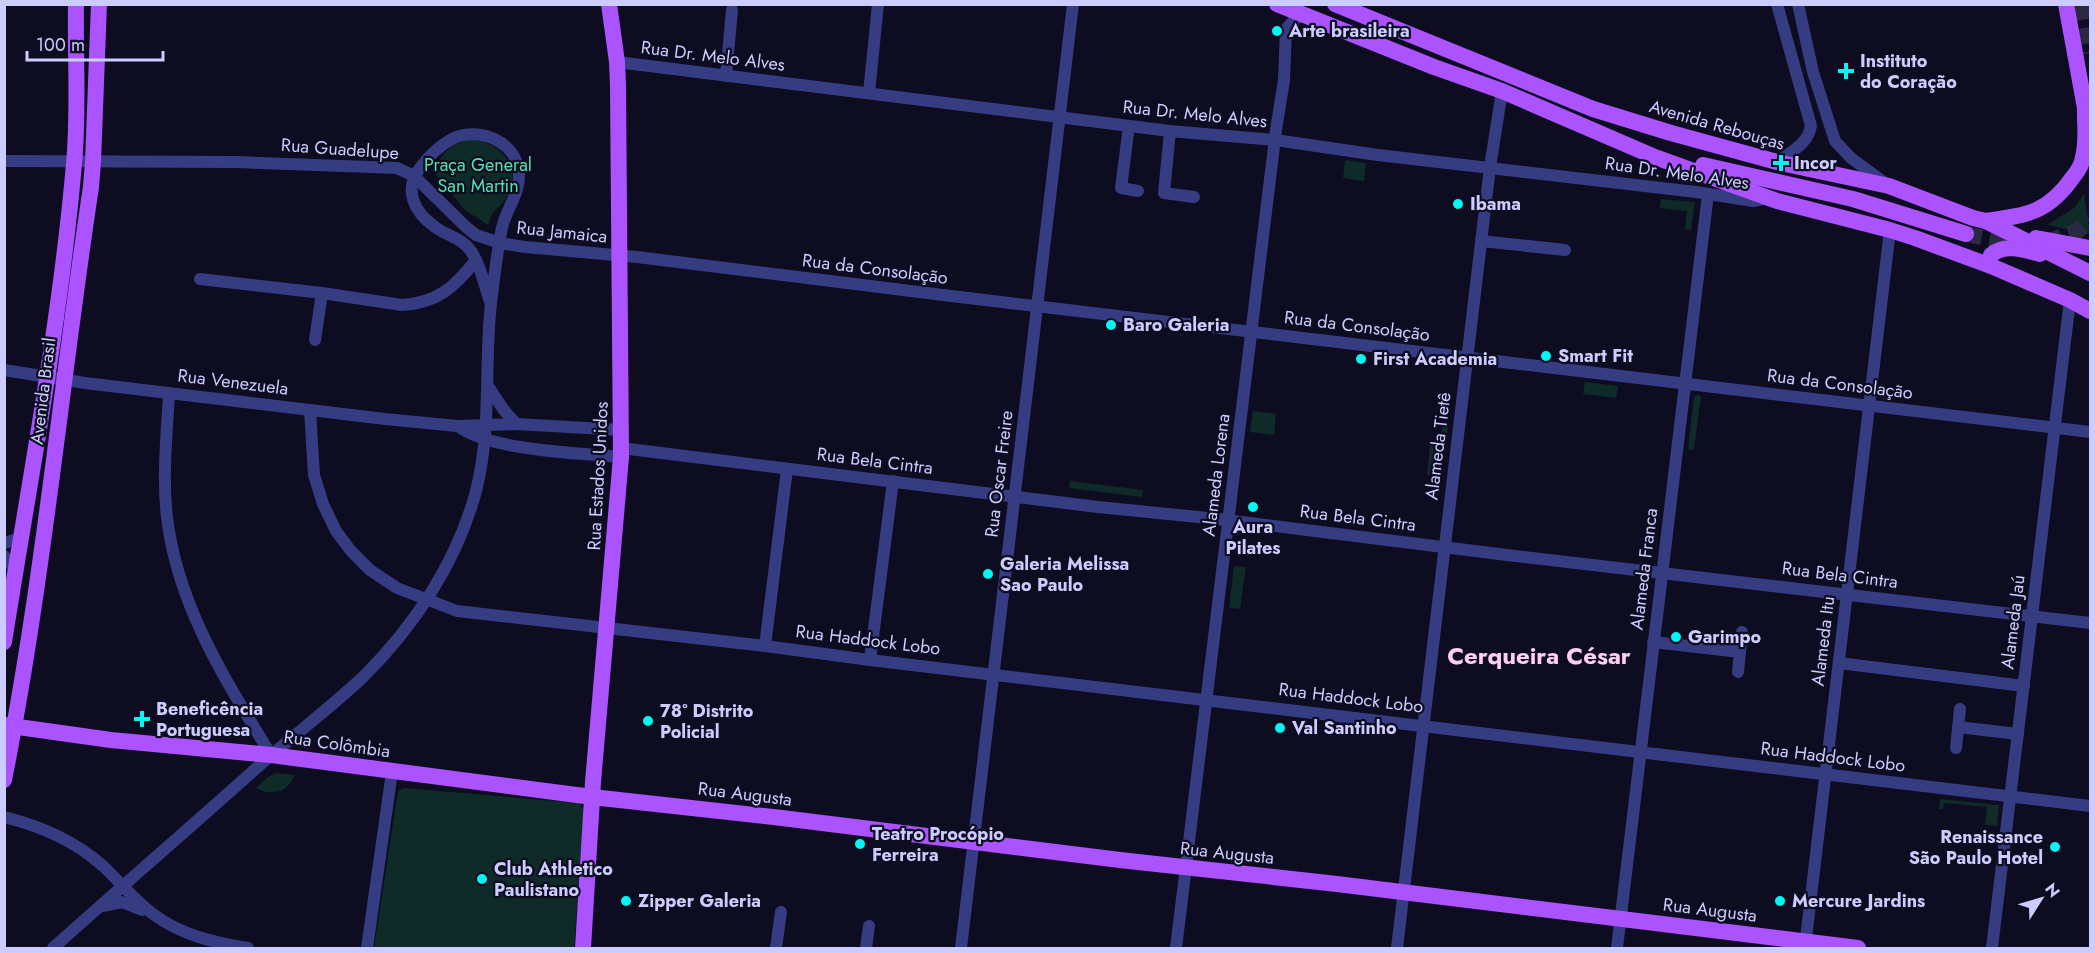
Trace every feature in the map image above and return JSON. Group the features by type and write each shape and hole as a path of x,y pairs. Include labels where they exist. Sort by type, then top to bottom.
{"main road":[{"name":"Avenida Brasil","path":"4,642 16,570 13,541 46,375 62,274 74,162 76,4"},
{"name":"Avenida Brasil","path":"4,780 10,726 42,542 93,162 99,4"},
{"name":"Rua Estados Unidos","path":"583,948 592,796 621,453 617,62 609,4"},
{"name":"Avenida Rebouças","path":"1277,4 1502,92 1655,157 1768,198 1890,230 1991,266 2091,310"},
{"name":"Avenida Rebouças","path":"1335,4 1593,109 1777,162 1889,186 1986,221 2091,273"},
{"path":"2066,4 2087,112 2091,151"},
{"path":"1986,221 2034,212 2050,204 2067,187 2079,170 2083,158 2087,112"},
{"name":"Avenida Rebouças","path":"1655,157 1853,199 1966,234"},
{"path":"2004,229 2018,229 2038,239 2091,248"},
{"path":"1991,266 1989,261 1991,255 2003,249 2020,249 2062,262 2069,261"},
{"path":"13,541 42,542"},
{"name":"Rua Colômbia","path":"10,726 111,740 271,755 592,796"},
{"name":"Rua Augusta","path":"592,796 1621,919 1805,945 1858,948"}],"street":[{"path":"869,93 878,4"},
{"name":"Rua Oscar Freire","path":"961,948 1073,4"},
{"path":"1777,4 1810,117 1810,134 1805,142 1777,162"},
{"path":"1798,4 1814,72 1835,141 1851,158 1889,186"},
{"path":"726,76 732,10"},
{"name":"Alameda Lorena","path":"1176,948 1284,80 1286,29 1295,19 1304,15"},
{"name":"Rua Dr. Melo Alves","path":"617,62 1170,131 1275,140 1378,155 1754,201 1768,198"},
{"path":"1797,76 1808,78 1814,72"},
{"name":"Alameda Tietê","path":"1397,948 1490,167 1502,92"},
{"path":"1129,126 1121,188 1138,191"},
{"path":"1170,131 1164,193 1194,197"},
{"path":"53,948 122,885 360,679 405,629 426,600 461,533 476,492 485,439 489,299 503,224 518,188 519,178 513,156 505,145 495,138 467,134 453,138 429,156 414,176 411,189 418,210 437,229 463,242 470,249 489,299"},
{"name":"Rua Guadelupe","path":"4,161 237,162 401,169 414,176 465,227 476,235 500,243"},
{"name":"Alameda Franca","path":"1617,948 1708,194"},
{"name":"Alameda Itu","path":"1805,945 1890,230"},
{"path":"1481,241 1565,250"},
{"name":"Rua Jamaica","path":"500,243 620,256"},
{"name":"Rua da Consolação","path":"620,256 2091,432"},
{"path":"200,279 402,305 428,300 444,293 458,282 476,260"},
{"path":"458,282 473,285 489,299"},
{"path":"315,340 322,293"},
{"name":"Alameda Jaú","path":"1992,948 2070,300"},
{"name":"Rua Venezuela","path":"4,370 85,383 364,417 457,426 516,424 621,430"},
{"path":"488,386 516,424"},
{"path":"169,393 165,484 167,518 177,569 202,635 227,683 271,755"},
{"name":"Rua Haddock Lobo","path":"310,410 314,475 323,504 336,531 351,551 370,570 397,588 457,611 2091,806"},
{"name":"Rua Venezuela","path":"457,426 485,439 548,450 621,453"},
{"name":"Rua Bela Cintra","path":"621,453 787,469 2091,622"},
{"path":"765,646 787,469"},
{"path":"870,660 893,482"},
{"path":"4,556 16,570"},
{"path":"1738,672 1742,632"},
{"path":"1653,642 1740,652"},
{"path":"1839,663 2024,686"},
{"path":"1956,748 1960,709"},
{"path":"1958,727 2018,734"},
{"path":"367,948 392,772"},
{"path":"4,817 59,836 101,864 152,913"},
{"path":"99,907 122,902 152,913 191,935 213,942 248,948"},
{"path":"776,948 780,912"},
{"path":"866,948 869,926"}],"green space":[{"name":"Praça General San Martin","path":"475,139 501,152 511,166 513,175 508,195 492,214 488,225 465,210 432,170 449,148"},
{"path":"1345,160 1366,163 1364,181 1343,178"},
{"path":"2084,194 2090,234 2047,225 2074,208"},
{"path":"1661,199 1695,202 1691,230 1685,230 1687,211 1660,208"},
{"path":"1585,382 1618,386 1616,398 1583,394"},
{"path":"1701,396 1694,450 1688,449 1694,397"},
{"path":"1253,411 1276,414 1274,435 1250,432"},
{"path":"1442,425 1448,426 1441,477 1427,475 1430,443 1440,444"},
{"path":"1070,481 1143,490 1142,497 1069,488"},
{"path":"1234,566 1246,567 1240,609 1229,608"},
{"path":"276,773 295,775 284,789 279,791 268,792 256,788 268,777"},
{"name":"Club Athletico Paulistano","path":"404,788 579,803 584,810 574,948 374,948 398,791"},
{"path":"1940,799 1999,805 1997,826 1985,825 1987,807 1944,803 1943,809 1939,809"}],"tunnel":[{"path":"2081,4 2090,53"},
{"path":"2046,242 2076,232 2090,221"},
{"path":"1966,234 2021,245"}],"place":[{"name":"Arte brasileira","path":"1277,31"},
{"name":"Instituto do Coração","path":"1846,71"},
{"name":"Incor","path":"1781,163"},
{"name":"Ibama","path":"1458,204"},
{"name":"Baro Galeria","path":"1111,325"},
{"name":"Smart Fit","path":"1546,356"},
{"name":"First Academia","path":"1361,359"},
{"name":"Aura Pilates","path":"1253,507"},
{"name":"Galeria Melissa Sao Paulo","path":"988,574"},
{"name":"Garimpo","path":"1676,637"},
{"name":"Beneficência Portuguesa","path":"142,719"},
{"name":"78º Distrito Policial","path":"648,721"},
{"name":"Val Santinho","path":"1280,728"},
{"name":"Teatro Procópio Ferreira","path":"860,844"},
{"name":"Renaissance São Paulo Hotel","path":"2055,847"},
{"name":"Club Athletico Paulistano","path":"482,879"},
{"name":"Zipper Galeria","path":"626,901"},
{"name":"Mercure Jardins","path":"1780,901"}],"district":[{"name":"Cerqueira César","path":"1539,656"}]}
